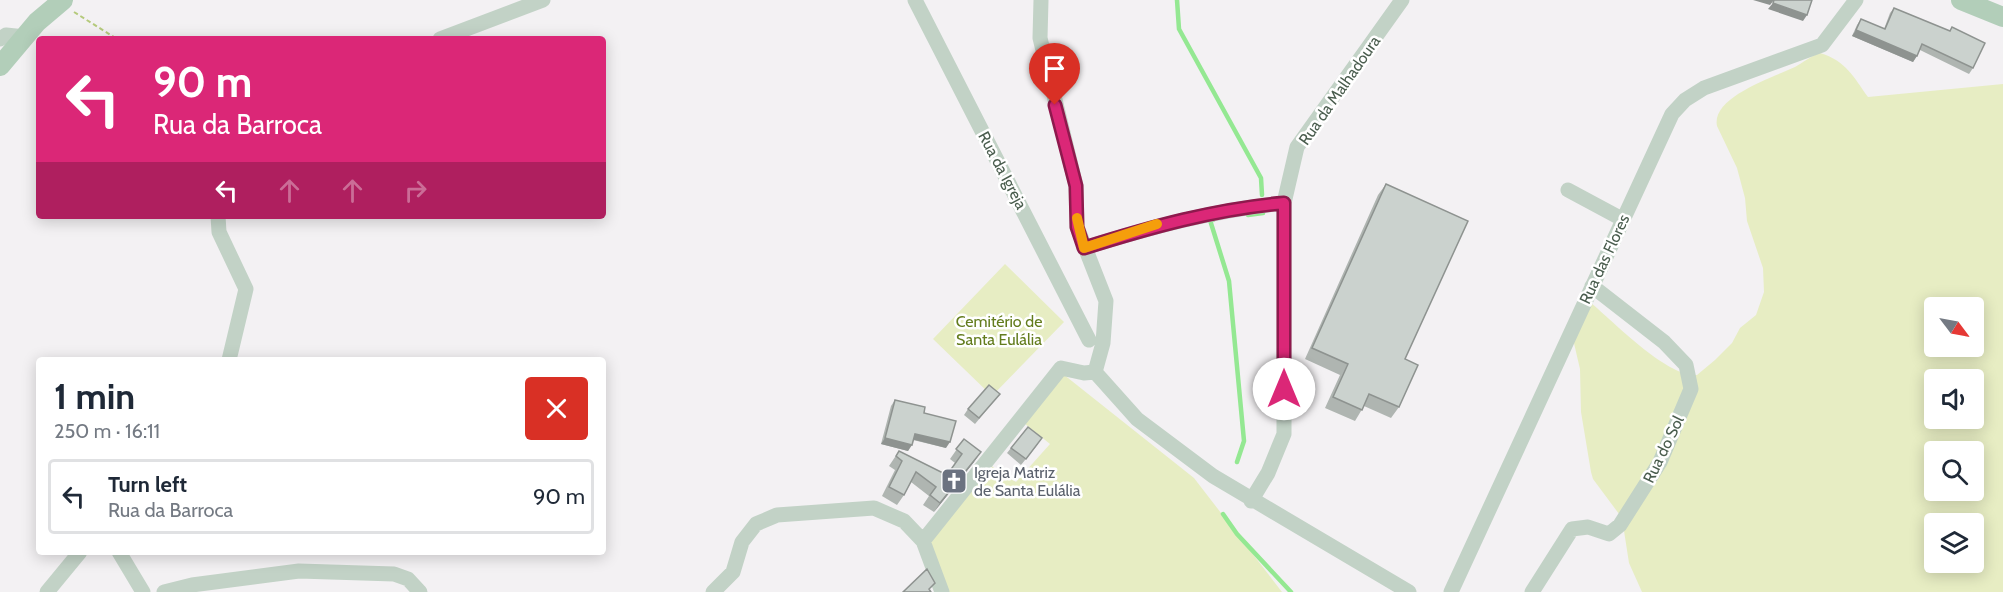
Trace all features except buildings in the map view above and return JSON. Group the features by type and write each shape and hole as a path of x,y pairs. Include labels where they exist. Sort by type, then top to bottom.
{"main road":[{"path":"1961,0 2003,17"},
{"path":"0,66 25,37 61,2"}],"street":[{"path":"448,36 543,0"},
{"name":"Rua da Igreja","path":"915,0 1089,340"},
{"path":"1041,0 1040,38 1076,186 1077,227 1106,301 1103,343 1095,372"},
{"name":"Rua da Malhadoura","path":"1251,501 1268,473 1284,434 1284,203 1297,147 1402,0"},
{"name":"Rua das Flores","path":"1451,592 1672,114 1686,100 1713,84 1822,45 1836,30 1845,7 1856,0"},
{"path":"0,39 6,35 25,37"},
{"path":"1568,190 1622,219"},
{"path":"1084,248 1158,224 1224,209 1284,203"},
{"path":"218,219 219,232 246,289 230,357"},
{"name":"Rua do Sol","path":"1532,592 1572,529 1588,527 1609,534 1620,525 1660,462 1691,389 1686,365 1664,342 1592,286"},
{"path":"923,541 1061,368 1084,374 1095,372"},
{"path":"1095,372 1137,419 1251,501 1409,592"},
{"path":"713,592 733,572 742,542 756,524 777,515 874,508 904,521 923,541 942,592"},
{"path":"47,592 78,555"},
{"path":"121,555 143,592"},
{"path":"164,592 192,585 299,571 394,574 408,579 420,592"}],"path":[{"path":"61,2 112,36"}],"green space":[{"path":"1816,54 1829,56 1843,65 1868,97 2003,84 2003,592 1642,592 1629,563 1622,518 1593,479 1581,412 1580,369 1573,339 1591,303 1657,359 1685,374 1697,375 1732,343 1740,328 1756,315 1764,292 1763,268 1747,221 1745,198 1737,168 1717,126 1718,116 1724,106 1746,89 1795,67"},
{"name":"Cemitério de Santa Eulália","path":"1005,264 1064,322 992,396 933,339"},
{"path":"1063,374 1194,478 1282,592 946,592 928,544 990,465 1016,482 1050,444 1024,423"}],"waterway":[{"path":"1177,0 1179,29 1261,178 1262,195"},
{"path":"1248,215 1263,213"},
{"path":"1213,220 1210,220 1229,281 1244,441 1237,462"},
{"path":"1223,514 1237,534 1291,592"}],"slow traffic":[{"path":"1077,218 1077,227 1084,248 1157,224"}],"place":[{"name":"Igreja Matriz de Santa Eulália","path":"954,481"}],"route":[{"path":"1055,105 1076,186 1077,227 1084,248 1158,224 1224,209 1284,203 1284,389"}]}
